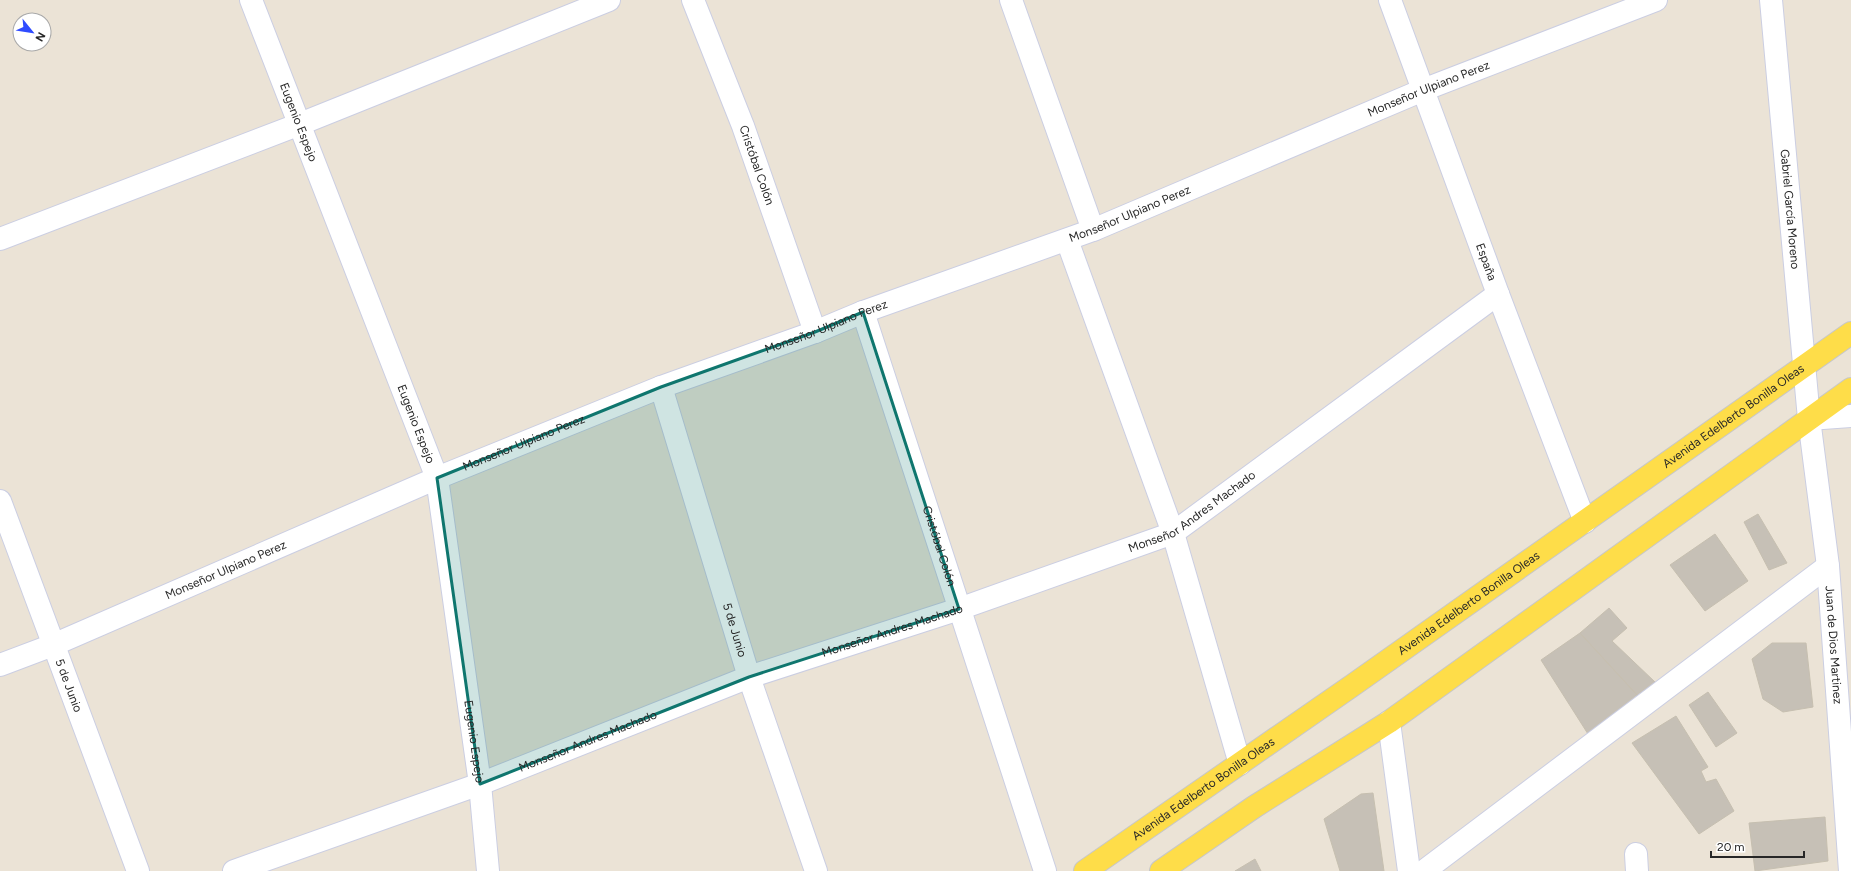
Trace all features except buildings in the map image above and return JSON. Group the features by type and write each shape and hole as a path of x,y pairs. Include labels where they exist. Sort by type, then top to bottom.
{"main road":[{"name":"Avenida Edelberto Bonilla Oleas","path":"1085,871 1585,522 1851,333"},
{"path":"1161,871 1254,807 1389,722 1851,389"}],"street":[{"name":"Eugenio Espejo","path":"252,0 436,478 480,784 488,871"},
{"path":"0,239 300,124 609,0"},
{"name":"Cristóbal Colón","path":"693,0 743,126 815,332"},
{"path":"1011,0 1093,230"},
{"name":"España","path":"1390,0 1498,294 1585,522"},
{"name":"Monseñor Ulpiano Perez","path":"0,665 53,645 436,478 661,387 815,332 863,312 1093,230 1424,90 1656,0"},
{"name":"Gabriel García Moreno","path":"1771,0 1809,419"},
{"path":"1067,240 1173,533 1240,764"},
{"name":"Monseñor Andres Machado","path":"234,871 480,784 749,678 959,609 1173,533 1498,294"},
{"name":"Cristóbal Colón","path":"863,312 1044,871"},
{"name":"5 de Junio","path":"661,387 749,678 816,871"},
{"path":"1809,419 1851,416"},
{"name":"Juan de Dios Martinez","path":"1809,419 1828,566 1850,871"},
{"name":"5 de Junio","path":"0,501 138,871"},
{"path":"1424,871 1828,566"},
{"path":"1389,722 1409,871"}],"highlighted area":[{"path":"863,312 959,609 749,677 480,784 437,478 661,387 815,332"}]}
